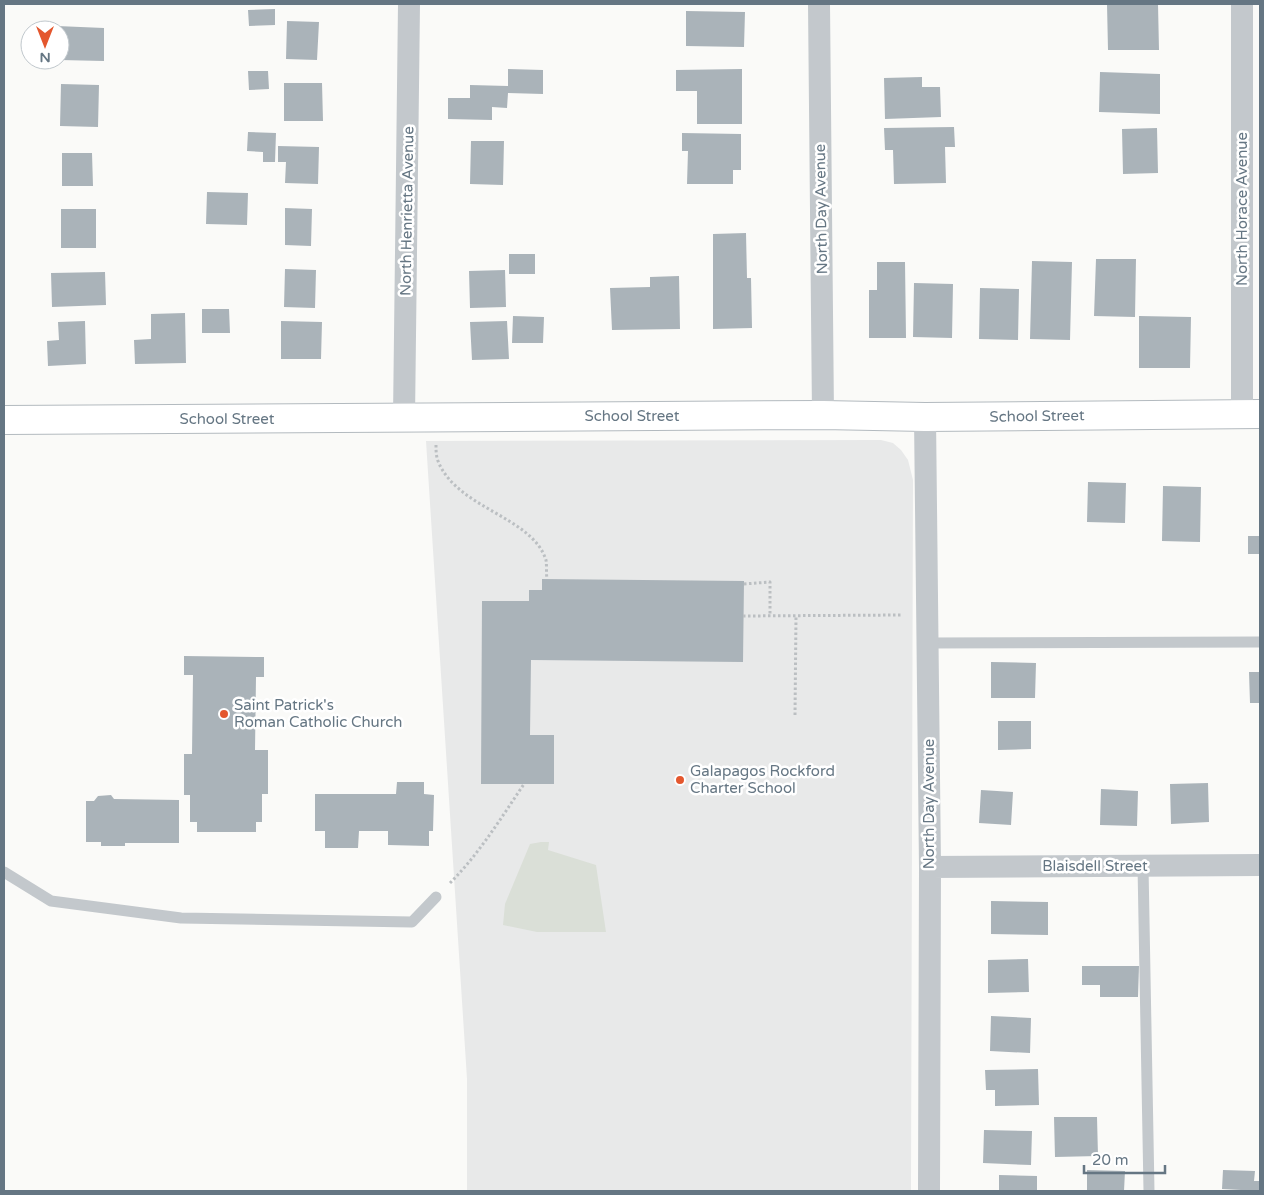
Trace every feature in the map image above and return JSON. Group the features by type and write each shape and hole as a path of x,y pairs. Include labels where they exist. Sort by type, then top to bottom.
{"main road":[{"name":"School Street","path":"4,420 1251,414"}],"street":[{"name":"North Henrietta Avenue","path":"404,418 409,4"},
{"name":"North Day Avenue","path":"819,4 823,415"},
{"name":"North Horace Avenue","path":"1242,4 1251,414"},
{"name":"North Day Avenue","path":"925,417 930,867 929,1191"},
{"name":"Blaisdell Street","path":"930,867 1260,865"}],"lane":[{"path":"928,643 1260,642"},
{"path":"1143,866 1149,1191"},
{"path":"4,872 52,901 182,918 412,922 436,897"}],"path":[{"path":"436,446 438,460 448,476 461,491 522,530 540,547 546,561 547,579"},
{"path":"744,584 770,582 770,616"},
{"path":"744,616 928,615"},
{"path":"795,715 796,616"},
{"path":"436,897 463,870 524,784"}],"shaded area":[{"name":"Galapagos Rockford Charter School","path":"881,440 893,443 901,450 908,460 913,480 911,1191 467,1191 467,1079 426,441"},
{"path":"549,842 548,850 596,865 606,932 537,932 503,925 505,904 530,844"}],"building":[{"path":"1107,4 1158,4 1159,50 1108,50"},
{"path":"275,9 275,25 249,26 248,10"},
{"path":"686,11 745,12 744,47 686,46"},
{"path":"287,21 319,22 317,60 286,59"},
{"path":"70,27 104,28 104,61 70,60"},
{"path":"508,69 543,70 543,94 508,93 507,108 492,107 492,120 448,119 448,98 470,98 470,85 508,86"},
{"path":"742,69 742,124 697,124 697,91 676,91 676,70"},
{"path":"248,71 268,71 269,89 249,90"},
{"path":"1100,72 1160,74 1160,114 1099,112"},
{"path":"922,77 922,87 940,87 941,117 885,119 884,78"},
{"path":"284,83 322,83 323,121 284,121"},
{"path":"61,84 99,85 98,127 60,126"},
{"path":"954,127 955,147 945,147 946,183 894,184 893,150 885,150 884,128"},
{"path":"1157,128 1158,173 1123,174 1122,129"},
{"path":"248,132 276,133 275,162 263,162 263,152 247,151"},
{"path":"682,133 741,134 741,170 733,170 733,184 687,184 688,151 682,151"},
{"path":"471,141 504,141 503,185 470,184"},
{"path":"278,146 319,147 318,184 285,183 286,162 278,162"},
{"path":"62,153 92,153 93,186 62,186"},
{"path":"207,192 248,193 247,225 206,224"},
{"path":"285,208 312,209 311,246 285,245"},
{"path":"61,209 96,209 96,248 61,248"},
{"path":"746,233 747,278 751,278 752,328 713,329 713,234"},
{"path":"509,254 535,254 535,274 509,274"},
{"path":"1096,259 1136,259 1135,317 1094,316"},
{"path":"1032,261 1072,262 1070,340 1030,339"},
{"path":"877,262 905,262 906,338 869,338 869,290 877,290"},
{"path":"285,269 316,270 315,308 284,307"},
{"path":"505,270 506,307 470,308 469,271"},
{"path":"105,272 106,305 52,307 51,273"},
{"path":"679,276 680,329 612,330 610,288 650,287 650,277"},
{"path":"914,283 953,284 952,338 913,337"},
{"path":"980,288 1019,289 1018,340 979,339"},
{"path":"202,309 229,309 230,333 202,333"},
{"path":"185,313 186,363 135,364 134,340 151,339 151,314"},
{"path":"513,316 544,317 543,343 512,343"},
{"path":"1139,316 1191,317 1190,368 1139,368"},
{"path":"85,321 86,364 48,366 47,341 59,340 58,322"},
{"path":"281,321 322,322 321,359 281,359"},
{"path":"507,321 509,359 472,360 470,322"},
{"path":"1088,482 1126,483 1125,523 1087,522"},
{"path":"1163,486 1201,487 1200,542 1162,541"},
{"path":"1248,536 1260,536 1260,554 1248,554"},
{"path":"542,579 744,581 743,662 531,660 530,735 554,735 554,784 481,784 482,601 529,601 529,590 542,590"},
{"name":"Saint Patrick's Roman Catholic Church","path":"184,656 264,657 264,677 256,677 255,750 268,750 268,794 262,794 262,822 256,822 256,832 197,832 197,822 190,822 190,795 184,795 184,754 192,754 193,675 184,675"},
{"path":"991,662 1036,663 1035,698 991,698"},
{"path":"1249,672 1260,672 1260,703 1250,703"},
{"path":"998,721 1031,721 1031,749 998,750"},
{"path":"397,782 424,782 424,794 434,795 433,831 429,831 429,846 388,845 388,831 359,831 358,848 325,848 325,831 315,831 315,794 396,794"},
{"path":"1208,783 1209,822 1171,824 1170,784"},
{"path":"1101,789 1138,791 1137,826 1100,825"},
{"path":"981,790 1013,792 1011,825 979,823"},
{"path":"111,795 114,799 179,800 179,843 125,843 125,846 101,846 101,842 86,842 86,801 94,801 98,796"},
{"path":"991,901 1048,902 1048,935 991,934"},
{"path":"1028,959 1029,992 988,993 988,960"},
{"path":"1082,966 1139,966 1138,997 1100,997 1100,985 1082,985"},
{"path":"991,1016 1031,1018 1030,1053 990,1051"},
{"path":"1038,1069 1039,1105 995,1106 995,1090 986,1090 985,1070"},
{"path":"1054,1117 1097,1117 1098,1156 1055,1157"},
{"path":"984,1130 1032,1131 1031,1165 983,1163"},
{"path":"1087,1170 1125,1171 1124,1191 1087,1191"},
{"path":"1223,1170 1255,1171 1254,1181 1260,1181 1260,1191 1222,1189"},
{"path":"999,1175 1037,1176 1037,1191 999,1191"}],"place":[{"name":"Saint Patrick's Roman Catholic Church","path":"224,714"},
{"name":"Galapagos Rockford Charter School","path":"680,780"}]}
